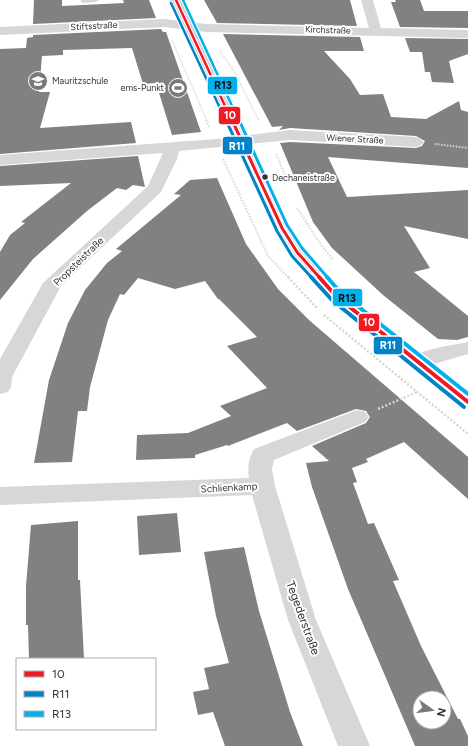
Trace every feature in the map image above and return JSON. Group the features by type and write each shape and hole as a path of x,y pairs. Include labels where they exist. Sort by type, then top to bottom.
{"main road":[{"path":"176,0 282,228 296,250 336,296 468,402"}],"street":[{"path":"367,0 376,31"},
{"name":"Stiftsstraße","path":"0,31 165,23 189,26"},
{"name":"Kirchstraße","path":"189,26 468,34"},
{"name":"Wiener Straße","path":"242,141 268,137 301,136 416,142"},
{"path":"0,160 242,141"},
{"name":"Propsteistraße","path":"0,380 52,283 155,188 169,159 172,147"},
{"path":"417,362 468,348"},
{"name":"Schlienkamp","path":"0,496 262,486 260,469 263,455 357,417"},
{"name":"Tegederstraße","path":"262,486 302,620 354,746"}],"lane":[{"path":"83,1 96,0"}],"path":[{"path":"268,137 288,179 283,185"},
{"path":"416,142 468,148"},
{"path":"295,204 319,242 334,260"},
{"path":"357,417 417,393"}],"building":[{"path":"34,0 62,0 62,6 124,3 123,0 149,0 156,18 33,24"},
{"path":"204,0 350,0 357,26 217,23"},
{"path":"395,0 420,0 424,11 468,11 468,28 400,27 391,2 396,2"},
{"path":"161,29 163,32 166,32 201,132 172,135 156,83 143,84 132,48 63,50 63,55 42,56 39,92 50,92 40,128 131,122 136,143 0,154 0,49 26,48 27,38 33,37 33,35"},
{"path":"223,34 360,37 364,51 324,51 350,79 360,95 383,94 391,117 426,119 459,101 461,110 468,112 468,168 328,157 347,197 468,190 468,239 404,226 430,268 414,272 468,316 468,337 457,340 438,339 383,295 332,248 313,222 280,143 290,142 416,148 422,146 425,141 416,136 290,128 279,130 283,126 272,127"},
{"path":"405,38 468,39 468,54 449,61 454,83 432,82 430,72 425,72 422,52 410,52"},
{"path":"138,156 145,187 133,185 126,190 117,188 87,211 33,259 0,300 0,252 10,235 25,223 21,222 71,183 0,186 0,166"},
{"path":"217,178 246,244 278,289 309,320 468,457 468,499 404,442 366,459 368,462 352,468 357,482 353,483 368,524 374,523 399,580 393,581 421,646 443,690 412,690 412,730 452,730 452,707 458,719 460,719 468,736 468,746 415,746 348,589 312,487 306,463 329,461 312,446 366,423 370,417 366,411 356,409 297,431 287,423 228,446 227,445 195,455 195,458 136,460 137,435 188,433 231,416 220,406 267,388 227,346 257,337 218,299 205,281 175,289 138,278 124,295 120,294 108,320 90,387 87,411 78,411 72,462 34,463 49,380 68,323 85,290 107,263 122,251 116,249 181,195 174,194 190,180"},
{"path":"177,513 181,552 139,555 137,516"},
{"path":"78,521 78,580 80,580 84,658 29,658 28,625 26,625 26,586 31,525"},
{"path":"244,547 259,611 290,712 303,746 225,746 213,712 198,715 193,692 209,689 204,668 229,663 216,616 204,552"}],"transit line":[{"name":"10","path":"176,0 282,228 297,252 336,296 468,402"},
{"name":"R13","path":"183,0 287,225 302,248 340,292 468,394"},
{"name":"R11","path":"171,3 277,231 292,256 332,300 464,407"}],"place":[{"name":"Mauritzschule","path":"38,81"},
{"name":"ems-Punkt","path":"178,88"},
{"name":"Dechaneistraße","path":"265,177"}]}
